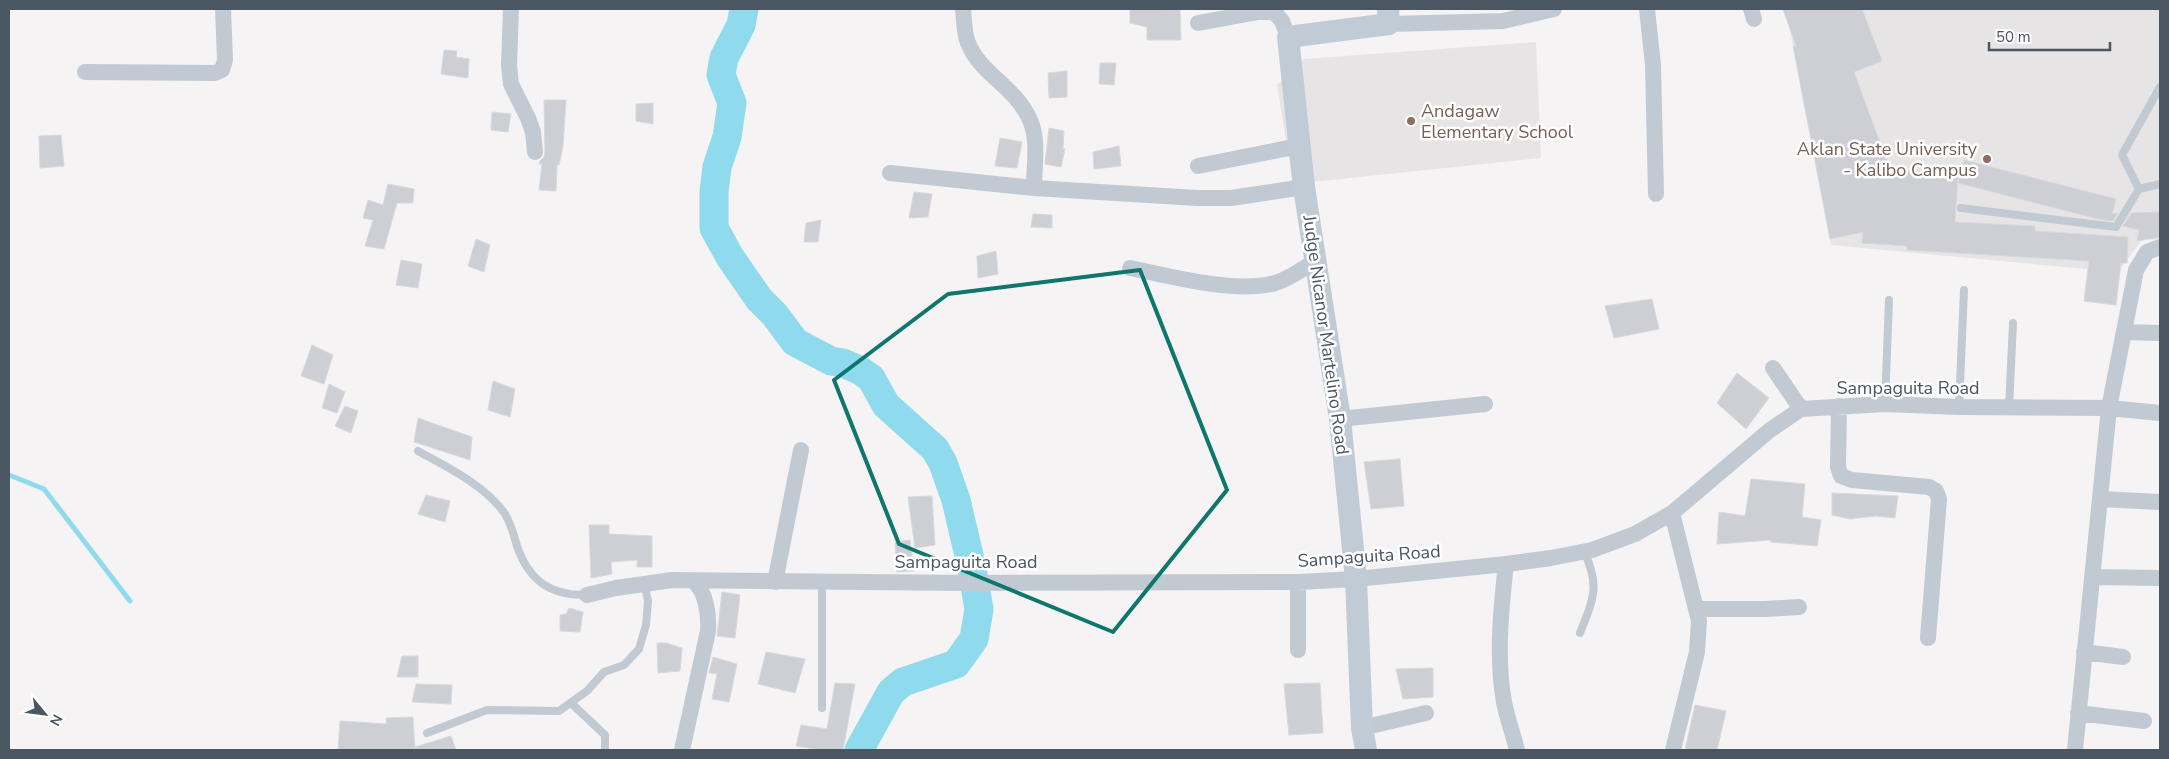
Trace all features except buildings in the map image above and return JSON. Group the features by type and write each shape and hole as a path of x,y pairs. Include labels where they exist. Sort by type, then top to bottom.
{"street":[{"path":"85,72 215,73 222,70 225,60 223,9"},
{"path":"510,9 509,65 511,84 533,132 535,152"},
{"path":"963,9 967,42 978,60 1021,102 1031,122 1035,143 1034,188"},
{"path":"1198,23 1264,11 1275,13 1282,21 1288,37 1388,17 1503,20 1554,9"},
{"path":"1647,9 1653,65 1656,194"},
{"name":"Judge Nicanor Martelino Road","path":"1288,37 1304,187 1340,419 1356,579 1362,728 1366,750"},
{"path":"1198,166 1299,146"},
{"path":"890,173 1034,188 1187,198 1231,198 1304,187"},
{"path":"2075,750 2109,408 2136,270 2147,252 2160,247"},
{"path":"1130,268 1203,282 1250,286 1275,283 1315,261"},
{"path":"2124,332 2160,333"},
{"path":"1773,368 1801,409"},
{"path":"1340,419 1485,404"},
{"name":"Sampaguita Road","path":"587,595 644,583 693,580 973,583 1298,582 1356,579 1506,564 1584,551 1635,534 1672,514 1770,430 1801,409 1885,404 2009,408 2109,408 2160,413"},
{"path":"1839,406 1838,467 1841,476 1852,480 1929,487 1936,491 1939,499 1928,638"},
{"path":"775,582 801,450"},
{"path":"2100,499 2160,502"},
{"path":"1672,514 1700,621 1697,652 1673,750"},
{"path":"1506,564 1501,609 1500,648 1504,701 1517,750"},
{"path":"2092,576 2160,578"},
{"path":"682,750 708,631 708,617 700,586 693,580"},
{"path":"1298,582 1298,650"},
{"path":"1697,609 1799,607"},
{"path":"2084,652 2123,657"},
{"path":"1362,728 1426,713"},
{"path":"2078,714 2144,721"}],"lane":[{"path":"2139,190 2122,155 2160,87"},
{"path":"1961,208 2116,227 2139,190 2160,184"},
{"path":"1959,407 1964,290"},
{"path":"1885,404 1889,300"},
{"path":"2009,408 2013,324"},
{"path":"418,451 459,474 484,491 504,512 519,552 530,574 547,588 570,596 587,595"},
{"path":"1580,632 1589,611 1594,590 1593,572 1584,551"},
{"path":"822,582 822,708"},
{"path":"427,733 487,710 559,711 587,691 604,672 624,664 639,649 646,625 648,601 644,583"},
{"path":"570,703 605,734 606,750"}],"highlighted area":[{"path":"1140,270 1227,490 1113,632 899,544 834,380 948,294"}],"shaded area":[{"name":"Aklan State University - Kalibo Campus","path":"1783,9 2160,9 2160,239 2142,240 2118,272 1831,245 1790,29"},
{"name":"Andagaw Elementary School","path":"1536,42 1541,158 1293,184 1277,85 1304,59"}],"waterway":[{"path":"744,9 741,25 724,58 721,75 732,103 727,137 717,167 714,192 714,228 730,257 759,299 775,315 795,342 831,361 843,363 859,370 871,378 886,405 935,449 943,463 956,500 979,609 974,639 956,664 903,682 891,692 859,750"},
{"path":"9,475 44,489 130,601"}],"place":[{"name":"Andagaw Elementary School","path":"1411,121"},
{"name":"Aklan State University - Kalibo Campus","path":"1987,159"}]}
